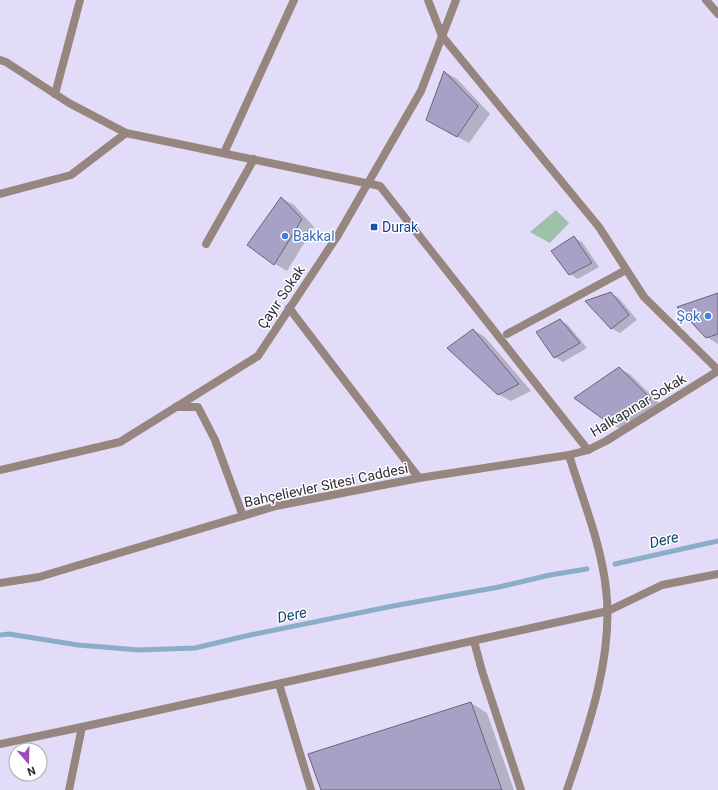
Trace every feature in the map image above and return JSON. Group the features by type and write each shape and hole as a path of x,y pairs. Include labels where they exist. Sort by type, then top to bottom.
{"street":[{"path":"55,94 80,0"},
{"path":"224,153 294,0"},
{"path":"428,0 442,36 599,227 644,297 718,371"},
{"name":"Çayır Sokak","path":"0,470 120,442 258,356 338,235 421,91 456,0"},
{"path":"706,0 718,14"},
{"path":"0,60 6,62 70,103 126,133 368,182 380,186 588,450"},
{"path":"0,194 71,175 126,133"},
{"path":"206,244 254,159"},
{"path":"507,334 626,270"},
{"path":"289,308 418,478"},
{"name":"Halkapınar Sokak","path":"569,455 588,450 606,441 718,371"},
{"path":"176,407 198,407 215,440 243,516"},
{"path":"567,790 586,734 602,674 608,611 606,588 596,539 569,455"},
{"name":"Bahçelievler Sitesi Caddesi","path":"0,583 39,578 276,506 418,478 569,455"},
{"path":"0,744 82,728 608,611 662,585 718,574"},
{"path":"474,640 482,671 521,790"},
{"path":"279,684 311,790"},
{"path":"69,790 82,728"}],"green space":[{"path":"556,210 569,223 550,243 530,232"}],"building":[{"path":"444,71 478,106 457,137 426,120"},
{"path":"281,197 302,219 274,265 247,245"},
{"path":"574,236 592,263 569,275 551,251"},
{"path":"611,292 629,315 611,329 585,301"},
{"path":"718,293 718,334 706,338 677,307"},
{"path":"560,319 580,343 554,358 536,332"},
{"path":"473,329 519,384 498,395 447,348"},
{"path":"619,367 651,399 610,424 574,398"},
{"path":"471,702 502,790 321,790 308,754"}],"waterway":[{"name":"Dere","path":"615,564 718,541"},
{"name":"Dere","path":"0,635 9,634 78,645 139,650 195,648 250,635 393,606 587,569"}],"place":[{"name":"Durak","path":"374,227"},
{"name":"Bakkal","path":"285,236"},
{"name":"Şok","path":"708,316"}]}
